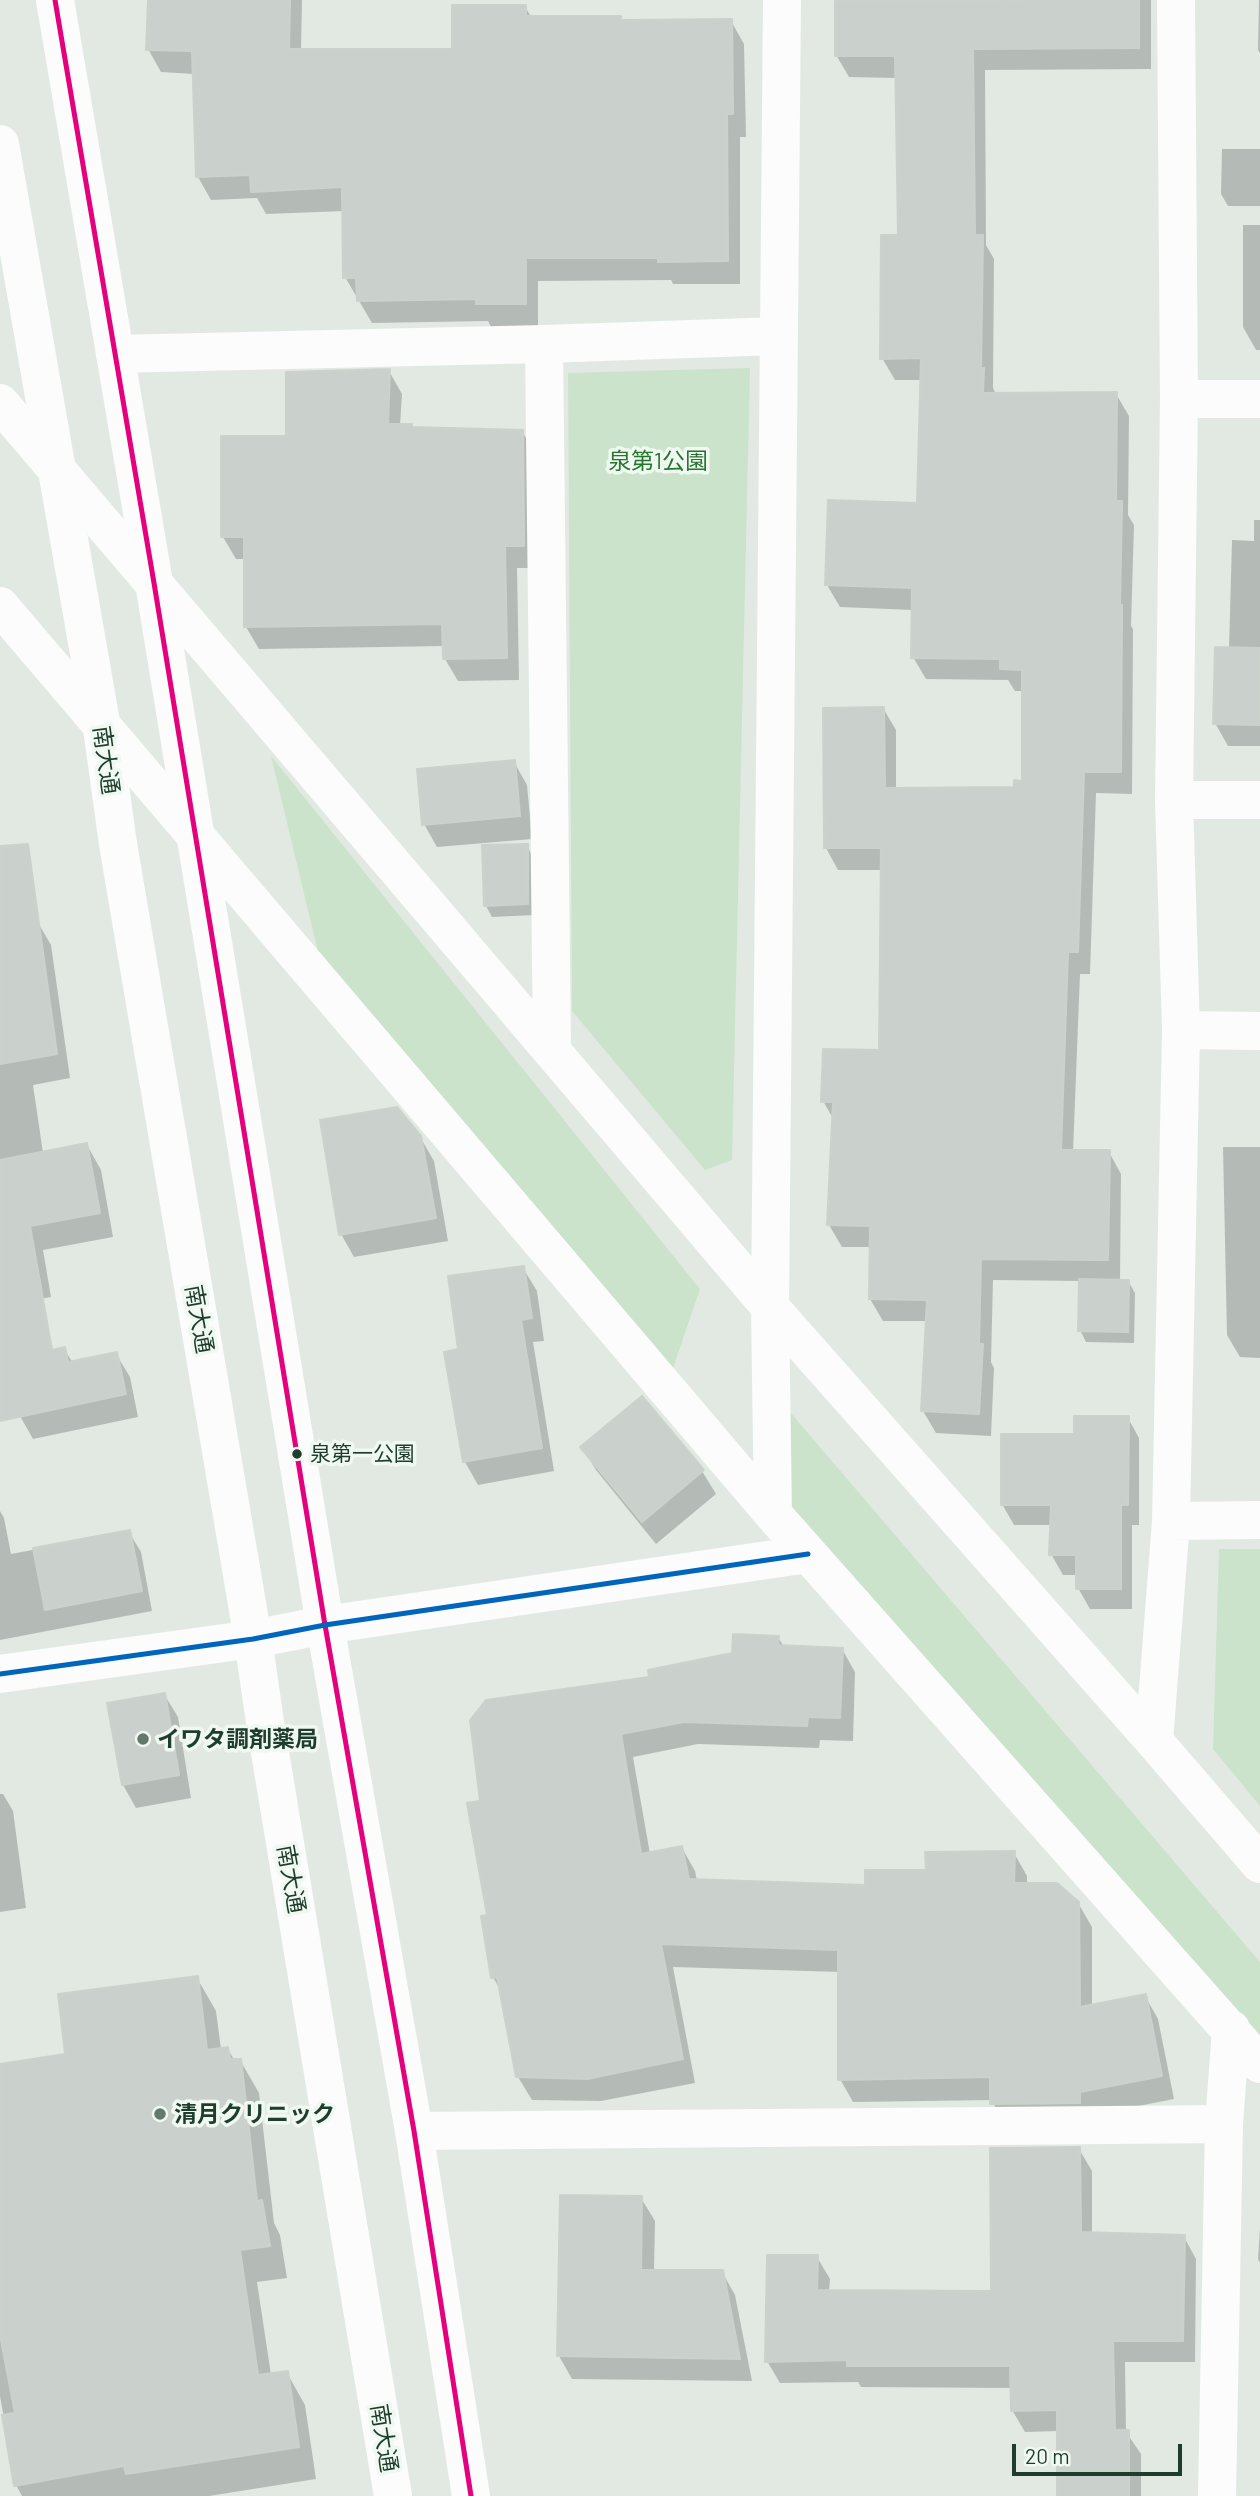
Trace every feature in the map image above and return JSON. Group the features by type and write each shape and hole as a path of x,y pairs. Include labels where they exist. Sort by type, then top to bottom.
{"street":[{"path":"55,0 326,1625 414,2131 471,2496"},
{"path":"773,1514 770,1307 782,0"},
{"path":"1154,1741 1171,1521 1181,1030 1174,800 1179,398 1176,0"},
{"name":"南大通","path":"0,144 102,728 118,844 253,1639 393,2496"},
{"path":"115,354 779,336"},
{"path":"544,344 552,1049"},
{"path":"1179,398 1260,398"},
{"path":"0,403 770,1307 1260,1864"},
{"path":"0,606 773,1514 1260,2064"},
{"path":"1174,800 1260,800"},
{"path":"1181,1030 1260,1031"},
{"path":"1171,1521 1260,1520"},
{"path":"0,1674 253,1639 326,1625 808,1554"},
{"path":"1217,2496 1224,2124 1231,2029"},
{"path":"414,2131 1224,2124"}],"green space":[{"name":"泉第1公園","path":"750,368 732,1160 705,1170 572,1011 568,373"},
{"path":"271,756 700,1289 672,1371 319,956"},
{"path":"790,1412 1260,1962 1260,2047 787,1508"},
{"path":"1219,1549 1260,1549 1260,1806 1213,1749"}],"building":[{"path":"148,0 290,0 289,49 452,49 452,5 526,5 526,16 621,16 621,20 732,19 733,114 727,114 728,261 526,258 526,304 476,304 476,299 357,301 356,278 343,278 342,187 251,192 250,175 196,177 192,51 146,50"},
{"path":"1139,0 1139,48 973,49 975,235 983,235 983,393 1117,392 1116,501 1122,501 1121,772 1084,772 1078,952 1068,952 1061,1150 1110,1150 1108,1260 981,1259 979,1344 983,1344 979,1414 921,1411 927,1300 869,1299 870,1226 827,1225 833,1102 821,1102 823,1049 879,1050 881,848 824,848 823,708 884,707 885,788 1014,787 1014,780 1022,781 1022,670 1000,669 1000,659 911,658 912,588 825,585 828,500 917,503 921,358 880,359 881,235 898,235 895,56 835,56 835,1"},
{"path":"390,369 388,424 523,430 524,546 505,546 507,658 443,659 442,624 244,627 244,537 221,537 221,436 286,436 286,372"},
{"path":"1215,647 1260,648 1260,725 1213,724"},
{"path":"515,760 520,816 422,825 417,769"},
{"path":"28,844 57,1054 0,1064 0,846"},
{"path":"528,844 528,904 484,906 482,845"},
{"path":"397,1107 421,1136 436,1218 339,1235 320,1120"},
{"path":"87,1143 100,1213 30,1226 52,1350 65,1347 68,1362 117,1352 126,1394 0,1421 0,1160"},
{"path":"524,1266 532,1318 521,1320 542,1448 463,1462 444,1352 458,1349 448,1276"},
{"path":"1079,1279 1129,1280 1128,1332 1078,1331"},
{"path":"642,1396 704,1470 642,1522 580,1447"},
{"path":"1074,1416 1129,1416 1128,1505 1121,1505 1121,1589 1076,1589 1076,1555 1049,1555 1051,1505 1001,1505 1001,1434 1074,1434"},
{"path":"130,1530 142,1591 45,1610 33,1548"},
{"path":"733,1634 779,1636 778,1645 843,1648 840,1718 808,1717 807,1726 684,1722 621,1734 641,1854 682,1846 689,1879 865,1885 865,1870 926,1870 925,1852 1015,1851 1014,1883 1057,1883 1079,1902 1080,2007 1146,1994 1162,2076 1080,2092 1080,2103 990,2104 990,2077 838,2080 838,1950 661,1944 683,2059 587,2079 516,2077 497,1977 491,1978 481,1916 487,1915 467,1803 480,1801 470,1720 486,1700 649,1677 648,1670 732,1653"},
{"name":"イワタ調剤薬局","path":"165,1693 179,1775 122,1785 107,1703"},
{"path":"198,1976 207,2050 228,2047 230,2059 241,2059 257,2201 262,2200 270,2246 240,2250 258,2375 288,2371 299,2447 126,2474 124,2466 14,2486 2,2415 15,2413 0,2335 0,2064 65,2054 58,1994"},
{"path":"1080,2147 1081,2232 1185,2235 1183,2341 1113,2341 1115,2430 1129,2430 1129,2496 1057,2496 1057,2410 1011,2411 1010,2366 847,2366 847,2360 765,2362 767,2255 818,2255 817,2290 991,2291 990,2148"},
{"path":"560,2195 642,2196 641,2270 723,2270 740,2359 557,2356"}],"transit line":[{"path":"55,0 154,583 325,1625 414,2131 471,2496"},
{"path":"0,1674 253,1639 325,1625 808,1554"}],"place":[{"name":"泉第一公園","path":"297,1454"},
{"name":"イワタ調剤薬局","path":"143,1739"},
{"name":"清月クリニック","path":"160,2114"}]}
